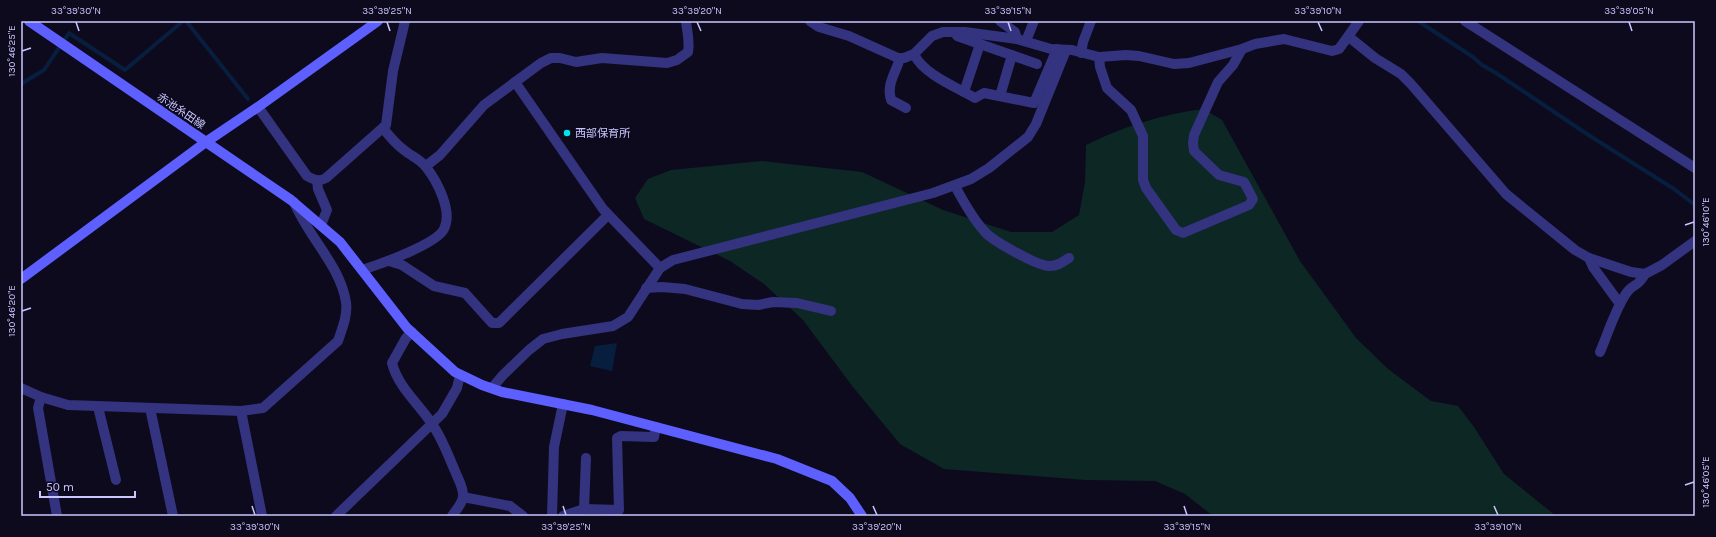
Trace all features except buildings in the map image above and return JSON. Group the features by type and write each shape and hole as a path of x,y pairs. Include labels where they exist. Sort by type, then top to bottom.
{"street":[{"name":"赤池糸田線","path":"28,21 206,142 258,107 378,21"},
{"path":"258,107 307,176 322,181 386,125 394,72 405,21"},
{"path":"426,166 440,155 484,105 541,63 551,58 560,58 576,62 602,58 667,63 677,60 688,52 690,42 686,21"},
{"path":"810,21 819,27 849,36 900,58 914,54 932,36 943,32 956,32 1022,40 1099,57 1126,55 1139,56 1174,64 1189,63 1256,44 1284,39 1332,51 1339,50 1359,21"},
{"path":"1000,21 1015,32 1022,40"},
{"path":"1022,40 1034,21"},
{"path":"1081,53 1083,42 1091,21"},
{"path":"1464,21 1695,168"},
{"path":"956,32 957,36 1037,64"},
{"path":"1349,37 1375,58 1401,74 1506,194 1575,250 1589,258 1631,272 1645,274"},
{"path":"964,92 980,44"},
{"path":"914,54 917,61 924,68 975,98 984,93 1034,103 1061,49"},
{"path":"492,388 502,375 529,350 544,339 562,334 613,326 628,317 660,268 673,260 955,186 971,179 989,168 1028,137 1036,124 1061,49"},
{"path":"1099,57 1100,67 1107,88 1131,110 1143,136 1143,180 1146,188 1176,230 1183,233 1249,205 1253,199 1244,182 1219,175 1194,150 1193,143 1194,135 1218,82 1233,65 1242,49"},
{"path":"1000,96 1012,55"},
{"path":"900,58 898,67 889,83 889,96 890,100 906,108"},
{"path":"515,82 592,194 608,214 660,268"},
{"path":"362,270 389,261 437,237 444,229 447,212 440,188 426,166 418,159 405,152 393,141 383,128"},
{"path":"21,279 206,142 294,202 340,242 412,332 460,375 492,388 656,427 777,459 832,482 850,498 862,516"},
{"path":"317,180 318,189 328,210 321,225"},
{"path":"955,186 985,233 996,241 1036,263 1049,267 1061,264 1069,258"},
{"path":"21,388 41,397 68,405 241,411 264,408 338,340 344,326 346,303 339,278 300,218 294,202"},
{"path":"389,261 402,265 434,286 465,293 492,323 499,323 608,214"},
{"path":"1600,352 1620,304 1628,291 1640,283 1645,274 1662,265 1695,241"},
{"path":"1589,258 1593,267 1620,304"},
{"path":"646,288 662,287 685,289 742,304 758,305 773,302 797,303 831,311"},
{"path":"412,332 406,338 392,363 399,380 432,423 462,487 463,497 452,516"},
{"path":"336,516 442,414 457,388 460,375"},
{"path":"41,397 38,408 55,516"},
{"path":"552,516 554,447 563,404"},
{"path":"98,407 116,480"},
{"path":"150,408 173,516"},
{"path":"241,411 262,516"},
{"path":"563,516 584,509 619,510 617,438 622,436 654,437 656,427"},
{"path":"584,509 586,458"},
{"path":"463,497 510,506 523,516"}],"green space":[{"path":"1203,109 1222,120 1300,261 1356,338 1388,369 1431,401 1458,406 1474,427 1504,474 1556,516 1213,516 1185,494 1155,481 1086,480 944,469 900,444 853,387 803,320 764,284 730,261 644,219 635,198 648,179 671,170 762,161 862,172 943,210 1011,232 1052,232 1079,215 1085,182 1086,145 1114,132 1143,122 1173,114"}],"water":[{"path":"617,343 612,371 590,366 595,346"}],"waterway":[{"path":"21,84 44,70 69,33 125,70 183,21"},
{"path":"186,21 248,99"},
{"path":"1418,21 1590,136 1674,189 1695,205"}],"place":[{"name":"西部保育所","path":"567,133"}]}
